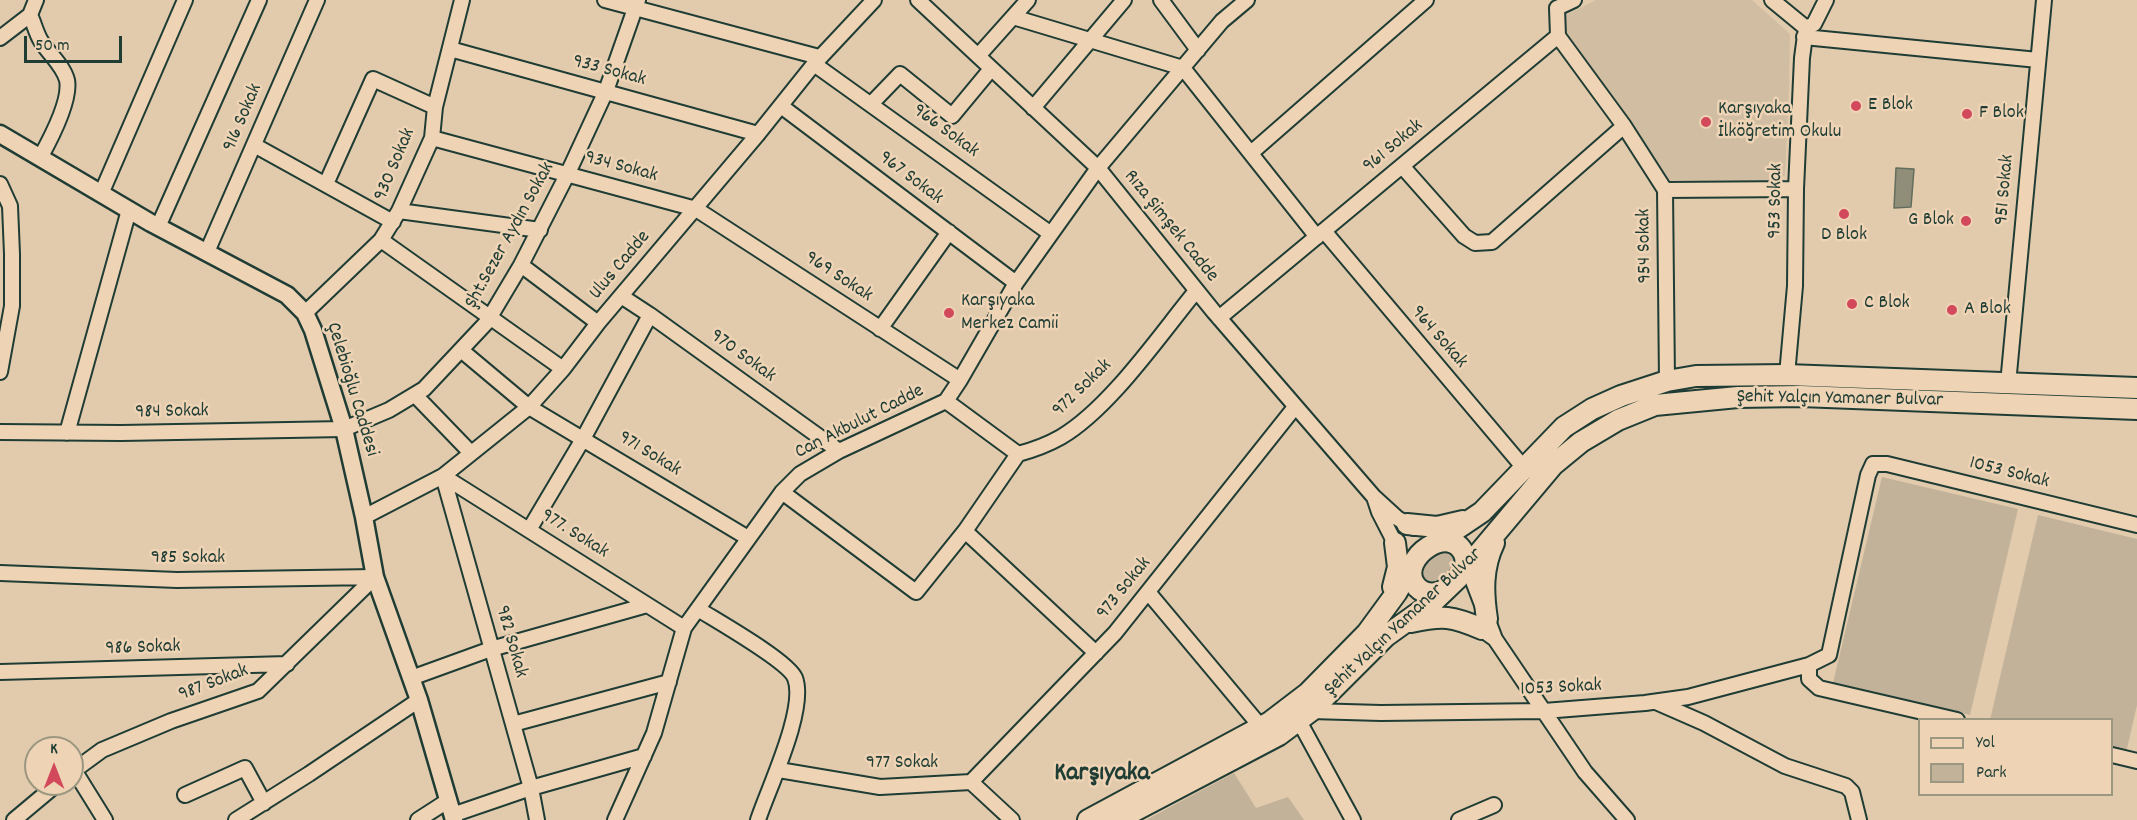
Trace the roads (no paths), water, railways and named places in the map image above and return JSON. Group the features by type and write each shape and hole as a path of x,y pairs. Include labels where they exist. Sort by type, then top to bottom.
{"highway":[{"name":"Şehit Yalçın Yamaner Bulvar","path":"1088,820 1270,722 1308,693 1383,612 1411,572 1416,559 1428,548 1445,541 1477,517 1563,427 1592,409 1620,396 1667,381 1696,376 1787,375 2137,388"},
{"name":"Şehit Yalçın Yamaner Bulvar","path":"1118,820 1279,735 1305,716 1380,642 1450,581 1502,527 1553,465 1581,442 1618,420 1655,405 1738,397 1801,396 2137,409"},
{"path":"1407,524 1437,527 1477,517"},
{"path":"1403,624 1446,616 1488,629 1484,583 1486,565 1492,545 1502,527"},
{"path":"1411,572 1419,590 1450,581 1463,552 1445,541"},
{"path":"1383,612 1396,579 1398,567 1395,543"}],"main road":[{"name":"Çelebioğlu Caddesi","path":"0,134 158,227 287,295 305,313 313,330 344,429 375,577 419,700 452,812"}],"street":[{"path":"0,38 30,15 36,0"},
{"path":"101,194 185,0"},
{"path":"158,227 259,0"},
{"name":"916 Sokak","path":"207,252 316,0"},
{"name":"930 Sokak","path":"305,313 381,240 396,216 432,138 435,107 462,0"},
{"name":"966 Sokak","path":"605,0 636,4 817,60 1051,234"},
{"name":"Ulus Cadde","path":"364,517 443,476 529,407 696,209 817,60 874,0"},
{"name":"Rıza Şimşek Cadde","path":"918,0 1098,168 1196,291 1374,496 1397,518 1422,532 1445,541"},
{"path":"978,56 1028,0"},
{"path":"1034,108 1124,0"},
{"path":"1161,0 1198,50"},
{"name":"Can Akbulut Cadde","path":"615,820 654,733 684,628 782,492 800,474 839,451 946,401 1016,283 1098,168 1222,21 1247,0"},
{"path":"1251,153 1426,0"},
{"path":"1558,36 1554,4 1574,0"},
{"path":"1772,0 1805,33 2038,60"},
{"path":"1805,33 1814,24 1826,0"},
{"name":"951 Sokak","path":"2008,384 2044,0"},
{"name":"Şht.Sezer Aydın Sokak","path":"344,429 389,410 424,389 489,318 521,266 568,173 606,91 636,4"},
{"path":"30,15 40,39 67,80 67,90 56,129 40,158"},
{"path":"1013,16 1183,68"},
{"name":"953 Sokak","path":"1787,375 1795,286 1796,189 1805,33"},
{"name":"954 Sokak","path":"1558,36 1624,126 1665,190 1667,381"},
{"name":"961 Sokak","path":"1219,318 1558,36"},
{"name":"933 Sokak","path":"450,49 758,134"},
{"name":"964 Sokak","path":"1183,68 1320,234 1524,468"},
{"path":"872,103 900,74 952,116 991,69"},
{"path":"326,184 373,79 435,107"},
{"name":"967 Sokak","path":"781,106 1016,283"},
{"path":"1402,166 1464,236 1475,243 1492,242 1624,126"},
{"name":"934 Sokak","path":"432,138 696,209"},
{"path":"254,145 326,184 396,216 540,230"},
{"path":"0,184 10,206 12,306 0,372"},
{"path":"1665,190 1796,189"},
{"name":"969 Sokak","path":"696,209 960,380"},
{"path":"67,432 129,210"},
{"path":"880,329 949,232"},
{"path":"381,240 563,369"},
{"path":"521,266 598,323"},
{"name":"972 Sokak","path":"1018,454 1051,443 1078,426 1113,392 1196,291"},
{"name":"970 Sokak","path":"621,296 839,451"},
{"path":"529,530 583,439 650,315"},
{"name":"971 Sokak","path":"461,350 529,407 748,538"},
{"path":"415,395 471,453"},
{"path":"782,492 915,592 965,531 1018,454 946,401"},
{"name":"973 Sokak","path":"971,782 1115,633 1295,407"},
{"name":"984 Sokak","path":"0,432 344,429"},
{"name":"1053 Sokak","path":"1305,716 1544,711 1656,702 1688,697 1809,666 1829,655 1873,464 1887,464 2137,525"},
{"name":"977. Sokak","path":"443,476 684,628"},
{"name":"982 Sokak","path":"443,476 531,788 537,820"},
{"name":"Rıza Şimşek Cadde","path":"1374,496 1379,512 1411,572"},
{"path":"965,531 1096,653"},
{"name":"985 Sokak","path":"0,573 177,580 375,577"},
{"name":"987 Sokak","path":"84,763 102,750 171,721 258,691 375,577"},
{"path":"1450,581 1488,629"},
{"path":"1450,581 1488,629 1585,771 1627,820"},
{"path":"1148,592 1261,727"},
{"path":"411,678 491,649 647,605"},
{"path":"698,609 779,661 795,677 799,697 779,770 758,820"},
{"name":"986 Sokak","path":"0,672 287,664"},
{"path":"1809,666 1809,679 1820,688 1948,718"},
{"path":"513,724 669,682"},
{"path":"236,820 419,700"},
{"path":"1656,702 1704,723 1785,766 1846,786 1852,792 1859,820"},
{"path":"1305,716 1353,820"},
{"path":"2113,755 2137,761"},
{"path":"418,820 644,756"},
{"path":"185,795 245,768 264,802"},
{"name":"977 Sokak","path":"779,770 880,787 971,782"},
{"path":"971,782 1012,820"},
{"path":"84,788 105,820"},
{"path":"14,820 43,796"},
{"path":"1459,820 1494,805"}],"place":[{"name":"E Blok","path":"1856,106"},
{"name":"F Blok","path":"1967,114"},
{"name":"Karşıyaka İlköğretim Okulu","path":"1706,122"},
{"name":"D Blok","path":"1844,214"},
{"name":"G Blok","path":"1966,221"},
{"name":"C Blok","path":"1852,304"},
{"name":"A Blok","path":"1952,310"},
{"name":"Karşıyaka Merkez Camii","path":"949,313"}],"district":[{"name":"Karşıyaka","path":"1102,775"}]}
